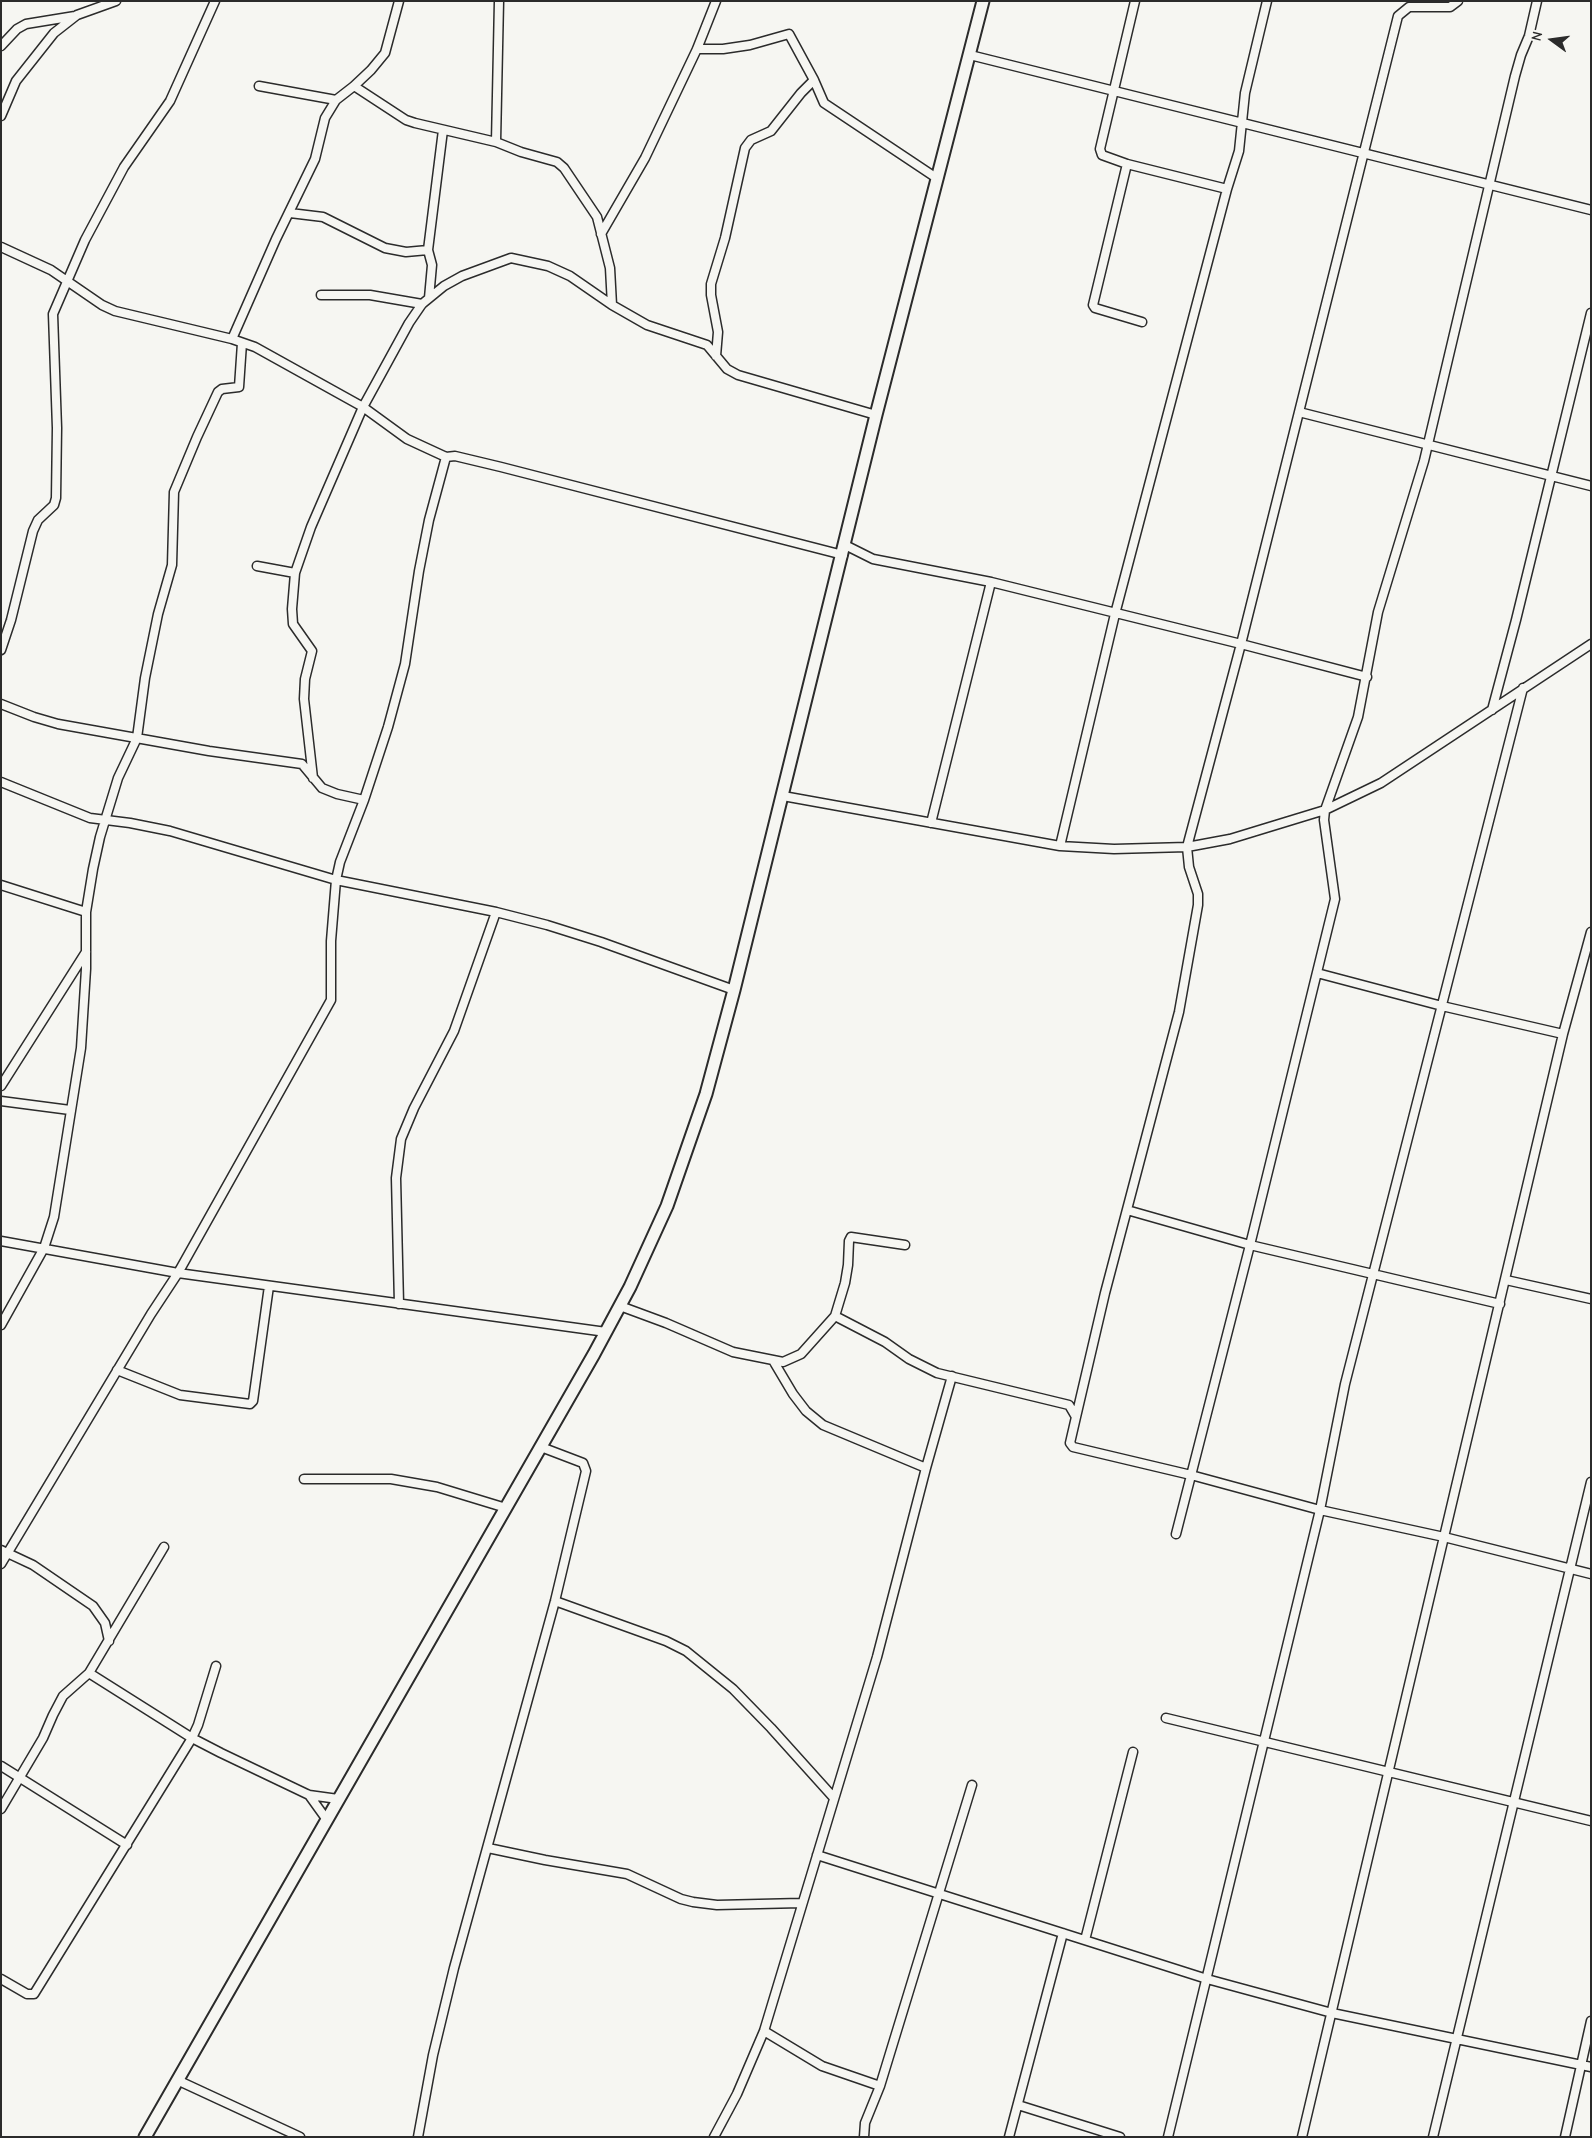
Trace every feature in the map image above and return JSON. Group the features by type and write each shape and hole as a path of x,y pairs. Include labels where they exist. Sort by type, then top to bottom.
{"main road":[{"path":"144,2137 606,1332 667,1206 706,1094 734,990 876,415 983,1"}],"street":[{"path":"1,46 17,29 26,24 77,15 116,1"},
{"path":"1,650 11,620 33,530 38,520 54,505 56,498 57,428 53,314 84,240 124,168 170,101 215,1"},
{"path":"232,339 276,239 316,159 325,118 336,100 372,70 385,53 399,1"},
{"path":"496,142 499,1"},
{"path":"601,234 645,158 697,48 716,1"},
{"path":"1134,1 1100,149 1102,155 1127,164 1228,189"},
{"path":"1060,846 1115,614 1239,151 1245,93 1267,1"},
{"path":"1458,1 1450,7 1409,7 1398,16 1241,644 1187,847 1189,867 1198,894 1198,905 1179,1012 1105,1293 1070,1443 1073,1446 1191,1474 1320,1510 1444,1537 1591,1574"},
{"path":"1176,1534 1250,1245 1335,899 1324,820 1325,810 1358,717 1378,612 1428,444 1491,185 1515,76 1529,36 1537,1"},
{"path":"1,116 16,81 54,33 77,15"},
{"path":"697,48 723,49 789,34 824,103 938,180"},
{"path":"970,54 1591,210"},
{"path":"716,356 718,332 711,295 711,284 725,238 745,148 751,140 771,131 801,93 814,80"},
{"path":"259,86 336,100"},
{"path":"354,86 406,120 496,142 561,164 597,217 610,268 612,305"},
{"path":"429,298 432,265 428,250 443,130"},
{"path":"1127,164 1093,305 1095,308 1142,322"},
{"path":"290,213 324,217 385,248 406,252 428,250"},
{"path":"1,247 52,270 102,305 115,311 242,342 363,406 407,439 446,457 455,456 844,550 873,559 991,582 1367,677"},
{"path":"313,778 304,699 305,679 312,651 293,624 292,609 295,573 311,527 363,406 409,323 422,304 444,286 462,276 511,258 524,259 548,266 570,276 612,305 647,324 707,345 728,370 738,376 876,415"},
{"path":"321,295 370,295 422,304"},
{"path":"1492,710 1591,313"},
{"path":"1,1325 44,1248 54,1217 81,1048 86,912 93,869 118,778 137,738 150,653 172,566 174,492 197,436 218,392 222,389 239,387 242,342"},
{"path":"1299,412 1591,486"},
{"path":"1,1564 4,1552 178,1273 330,1000 331,941 336,880 340,862 364,800 388,727 405,664 427,528 446,457"},
{"path":"257,566 295,573"},
{"path":"931,823 991,582"},
{"path":"783,796 1060,846 1114,849 1187,847 1230,839 1325,810 1381,783 1591,644"},
{"path":"1168,2137 1208,1979 1320,1510 1344,1384 1523,688"},
{"path":"1,704 58,724 208,751 302,764 322,788 337,794 364,800"},
{"path":"1,782 76,814 170,831 336,880 496,912 547,925 601,942 734,990"},
{"path":"1,885 86,912"},
{"path":"399,1304 396,1178 401,1139 414,1108 454,1031 496,912"},
{"path":"1302,2137 1564,1034 1591,932"},
{"path":"1,1086 86,951"},
{"path":"1317,973 1442,1006 1564,1034"},
{"path":"1,1101 70,1110"},
{"path":"1127,1210 1250,1245 1500,1304"},
{"path":"620,1306 666,1323 733,1352 774,1362 783,1362 801,1354 835,1316 848,1265 848,1241 851,1237 905,1245"},
{"path":"1,1241 178,1273 606,1332"},
{"path":"1506,1280 1591,1299"},
{"path":"117,1370 180,1395 250,1404 253,1401 269,1286"},
{"path":"835,1316 885,1342 924,1367 952,1376 1069,1405 1076,1417"},
{"path":"774,1362 793,1394 806,1411 824,1425 926,1468"},
{"path":"714,2137 736,2094 764,2031 801,1903 877,1657 952,1376"},
{"path":"1069,1405 1082,1396"},
{"path":"418,2137 433,2055 454,1968 555,1601 586,1471 583,1463 541,1447"},
{"path":"304,1479 391,1479 438,1487 506,1508"},
{"path":"1433,2137 1591,1482"},
{"path":"1,1809 64,1696 89,1673 164,1547"},
{"path":"4,1552 33,1565 93,1606 105,1623 109,1641"},
{"path":"555,1601 666,1641 686,1651 733,1689 834,1798"},
{"path":"1,1979 27,1994 34,1994 192,1738 198,1725 216,1666"},
{"path":"89,1673 192,1738 309,1795 338,1799"},
{"path":"1166,1718 1591,1821"},
{"path":"1085,1940 1133,1752"},
{"path":"1,1766 127,1844"},
{"path":"864,2137 865,2123 880,2086 972,1785"},
{"path":"309,1795 327,1820"},
{"path":"488,1848 627,1874 681,1899 693,1902 717,1905 801,1903"},
{"path":"817,1855 1208,1979 1332,2013 1591,2067"},
{"path":"1009,2137 1063,1933"},
{"path":"1565,2137 1591,2021"},
{"path":"764,2031 822,2066 880,2086"},
{"path":"178,2080 300,2137"},
{"path":"1018,2105 1120,2137"}]}
